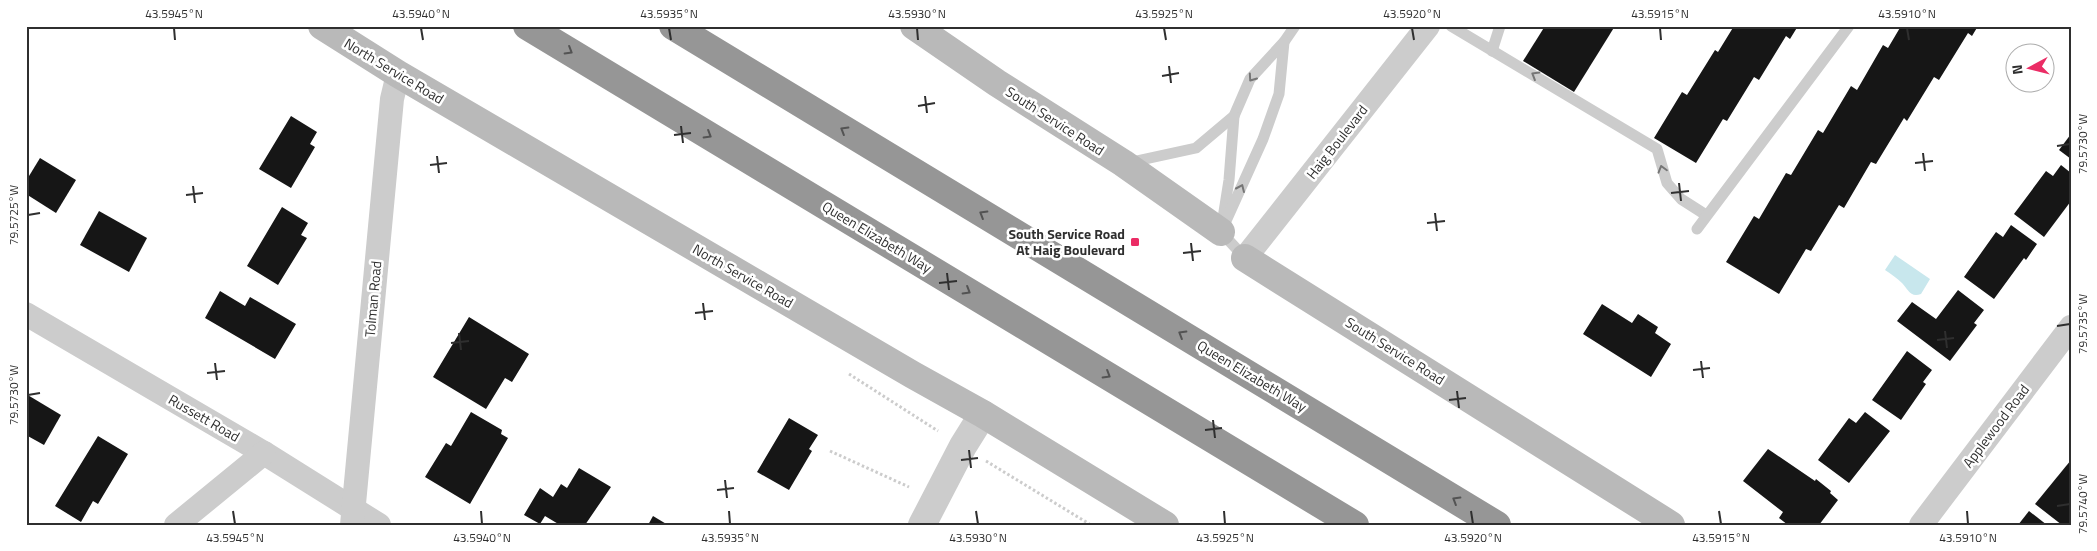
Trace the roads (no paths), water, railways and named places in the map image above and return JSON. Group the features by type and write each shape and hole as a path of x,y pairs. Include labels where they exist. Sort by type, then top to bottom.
{"highway":[{"name":"Queen Elizabeth Way","path":"527,26 1355,525"},
{"name":"Queen Elizabeth Way","path":"673,26 1497,525"}],"main road":[{"name":"North Service Road","path":"322,26 398,74 913,375 984,414 1158,523"},
{"name":"South Service Road","path":"914,26 998,84 1123,164 1221,232"},
{"name":"South Service Road","path":"1245,258 1671,525"}],"street":[{"name":"Haig Boulevard","path":"1245,258 1428,26"},
{"name":"Tolman Road","path":"352,517 392,99 398,74"},
{"name":"Russett Road","path":"26,314 264,453 352,517 379,525"},
{"name":"Applewood Road","path":"1921,525 2071,327"},
{"path":"922,525 963,446 984,414"},
{"path":"176,525 264,453"}],"lane":[{"path":"1221,232 1229,180 1234,116 1250,79 1284,42 1295,26"},
{"path":"1451,26 1657,149 1666,184 1681,199 1706,215"},
{"path":"1492,51 1500,26"},
{"path":"1697,229 1849,26"},
{"path":"1221,232 1263,140 1279,94 1284,42"},
{"path":"1123,164 1196,148 1234,116"},
{"path":"1221,232 1245,258"}],"water":[{"path":"1895,255 1930,279 1921,294 1912,294 1900,281 1885,270"}],"place":[{"name":"South Service Road At Haig Boulevard","path":"1135,242"}]}
